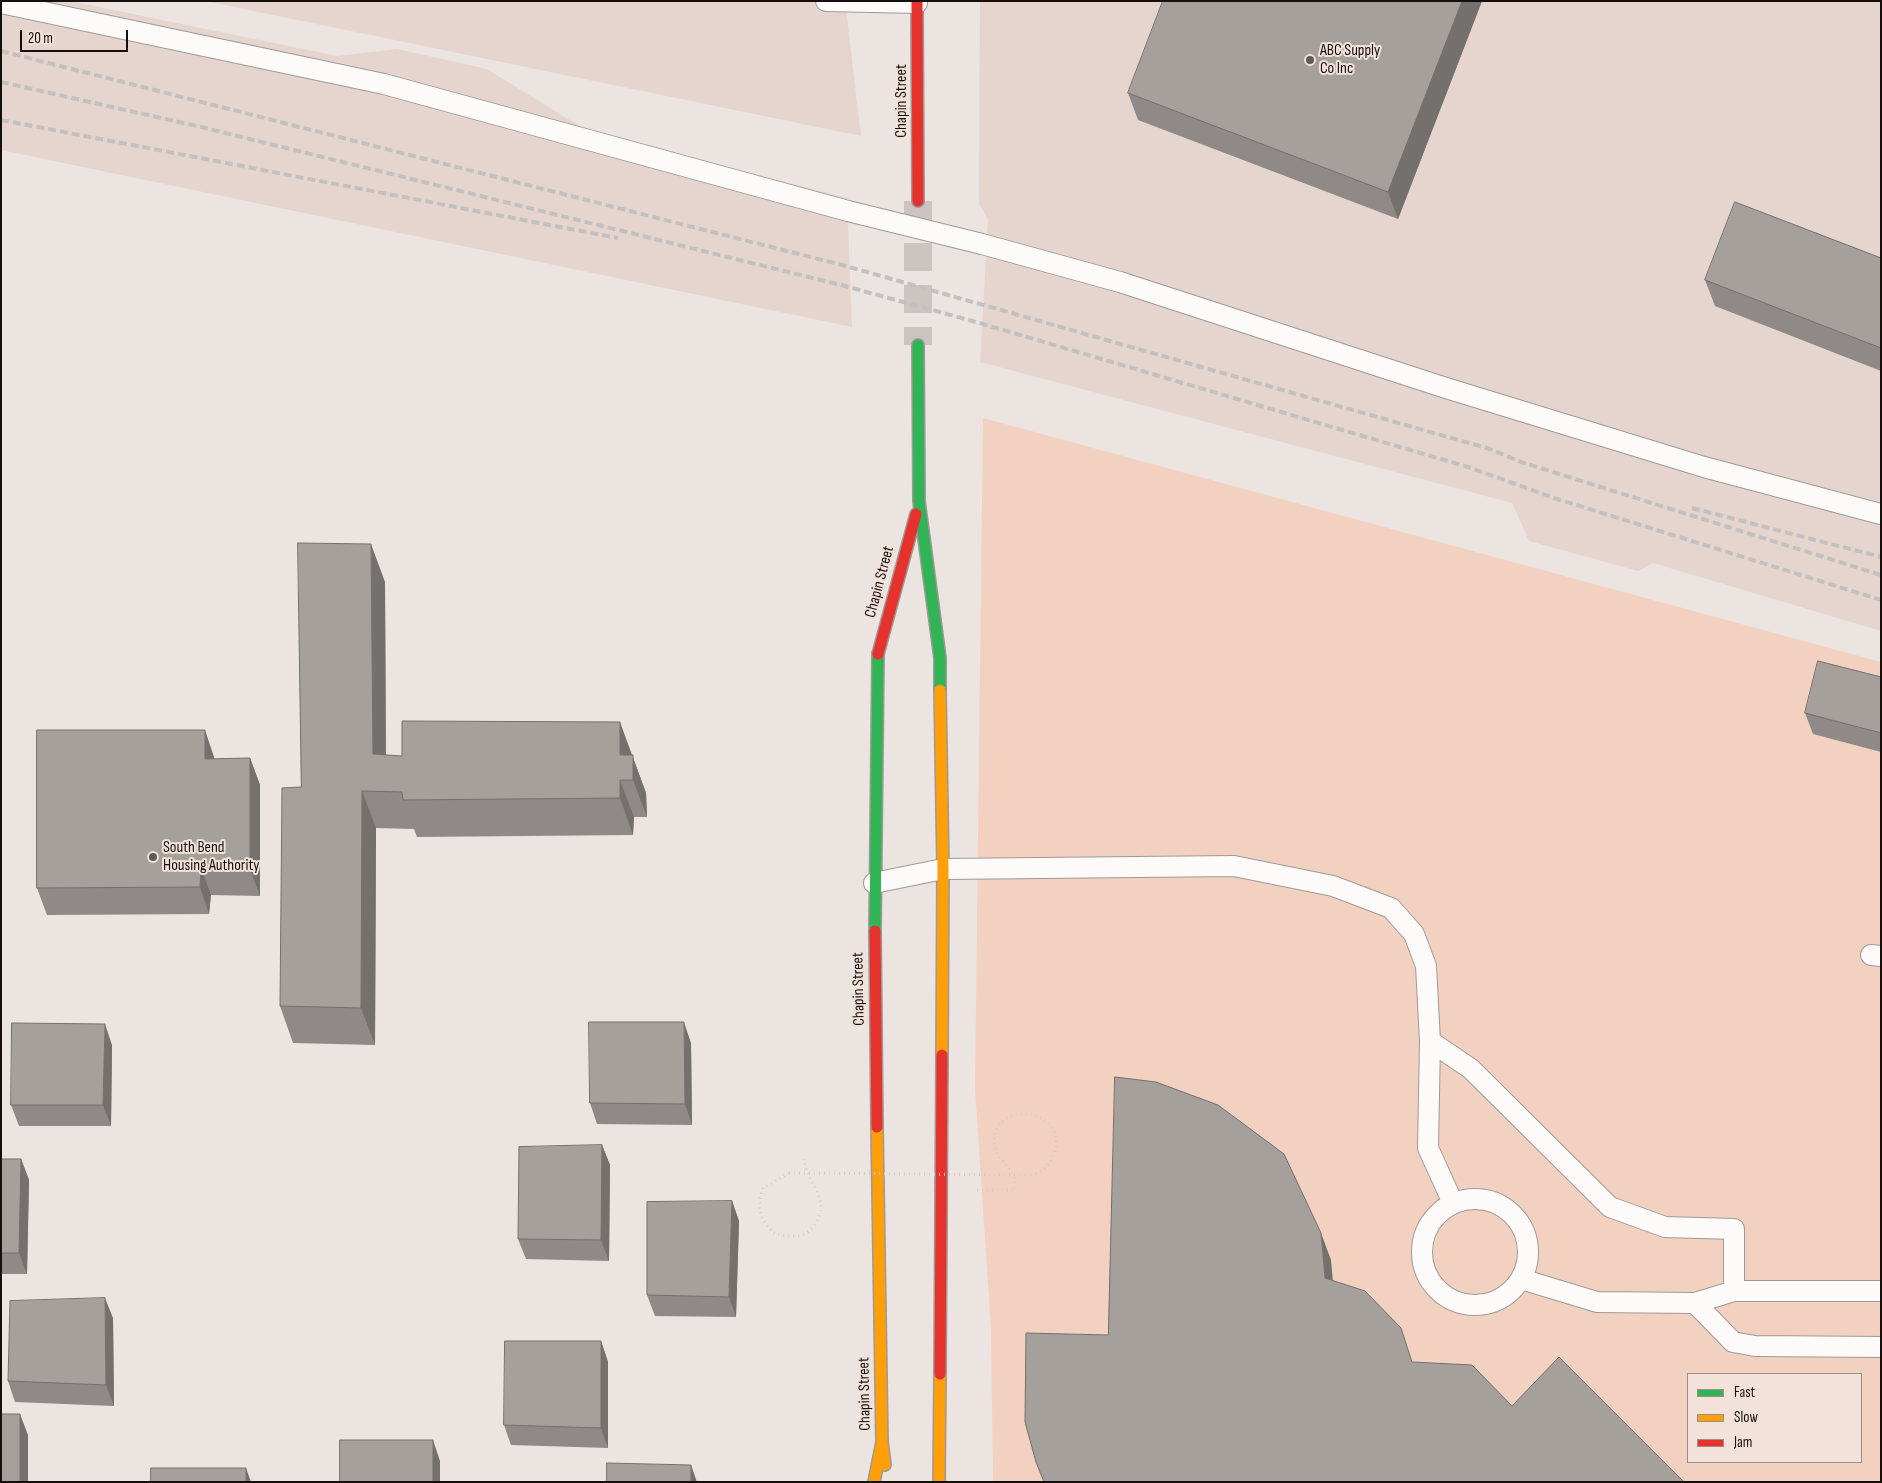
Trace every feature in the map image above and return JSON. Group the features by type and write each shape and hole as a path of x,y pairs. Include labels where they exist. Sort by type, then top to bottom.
{"main road":[{"name":"Chapin Street","path":"918,2 918,201"},
{"name":"Chapin Street","path":"918,345 919,501 940,658 943,869 939,1482"},
{"name":"Chapin Street","path":"887,1482 882,1442 874,883 877,658 919,501"},
{"path":"874,1482 882,1442"}],"lane":[{"path":"826,1 918,2"},
{"path":"1,3 384,84 848,211 982,244 1120,282 1446,388 1695,464 1881,514"},
{"path":"874,883 943,869 1234,866 1333,886 1391,908 1414,934 1426,966 1430,1041 1428,1148 1453,1203"},
{"path":"1430,1041 1471,1069 1610,1207 1665,1227 1734,1229 1734,1291"},
{"path":"1470,1198 1486,1200 1502,1206 1515,1216 1524,1231 1528,1247 1527,1264 1521,1279 1508,1293 1492,1302 1475,1305 1457,1302 1441,1293 1429,1279 1422,1263 1422,1245 1427,1228 1438,1213 1453,1203 1470,1198"},
{"path":"1521,1279 1597,1302 1695,1302 1734,1291 1881,1291"},
{"path":"1695,1302 1733,1342 1755,1346 1881,1347"}],"path":[{"path":"804,1158 804,1165 820,1198 821,1208 813,1228 798,1236 775,1234 761,1219 759,1207 764,1188 789,1173 1026,1174 1042,1171 1049,1164 1056,1146 1052,1128 1045,1120 1033,1114 1010,1116 1002,1122 997,1130 994,1142 996,1152 1013,1175 1015,1190 977,1190"}],"shaded area":[{"path":"1,1 70,1 337,56 397,49 487,69 586,130 847,198 852,327 1,150"},
{"path":"205,1 845,1 861,136"},
{"path":"980,1 1881,1 1881,631 1653,563 1638,571 1529,541 1512,503 980,362 988,219 979,203"},
{"path":"983,418 1881,662 1881,1482 993,1482 991,1329 975,1089"}],"building":[{"name":"ABC Supply Co Inc","path":"1163,1 1462,1 1388,192 1128,93"},
{"path":"1735,202 1881,258 1881,348 1705,280"},
{"path":"298,543 371,544 373,754 402,756 402,721 620,722 620,755 633,755 633,780 620,780 620,798 403,800 402,792 362,791 361,1008 280,1006 282,788 301,787"},
{"path":"1818,661 1881,677 1881,733 1805,713"},
{"name":"South Bend Housing Authority","path":"37,730 205,730 205,759 250,758 250,869 201,868 200,887 37,888"},
{"path":"589,1022 684,1022 685,1104 590,1103"},
{"path":"12,1023 105,1024 103,1105 11,1105"},
{"path":"1115,1077 1156,1082 1218,1105 1284,1154 1321,1233 1325,1278 1365,1291 1401,1328 1412,1362 1472,1365 1512,1406 1559,1357 1684,1482 1044,1482 1036,1462 1025,1422 1026,1333 1108,1335"},
{"path":"602,1145 601,1240 518,1239 519,1147"},
{"path":"1,1159 21,1159 19,1253 1,1253"},
{"path":"732,1201 729,1297 647,1295 647,1202"},
{"path":"105,1298 106,1385 8,1381 10,1301"},
{"path":"505,1341 601,1341 601,1428 504,1425"},
{"path":"1,1414 20,1414 20,1482 1,1482"},
{"path":"340,1440 433,1440 433,1482 340,1482"},
{"path":"607,1463 691,1465 691,1482 607,1482"},
{"path":"151,1468 246,1468 246,1482 151,1482"}],"tunnel":[{"path":"918,201 918,345"}],"railway":[{"path":"1,51 846,266 1490,449 1521,462 1881,575"},
{"path":"1,82 201,127 845,286 976,322 1468,467 1554,498 1881,600"},
{"path":"1,120 618,238"},
{"path":"1692,508 1881,557"}],"traffic: fast":[{"path":"918,345 919,501 940,658 940,690"},
{"path":"875,931 878,654"}],"traffic: slow":[{"path":"940,690 943,869 942,1055"},
{"path":"877,1127 882,1442 885,1465"},
{"path":"939,1482 940,1374"},
{"path":"874,1482 882,1442"}],"traffic: jam":[{"path":"917,1 918,201"},
{"path":"878,654 916,514"},
{"path":"875,931 877,1127"},
{"path":"940,1374 942,1055"}],"place":[{"name":"ABC Supply Co Inc","path":"1310,60"},
{"name":"South Bend Housing Authority","path":"153,857"}]}
